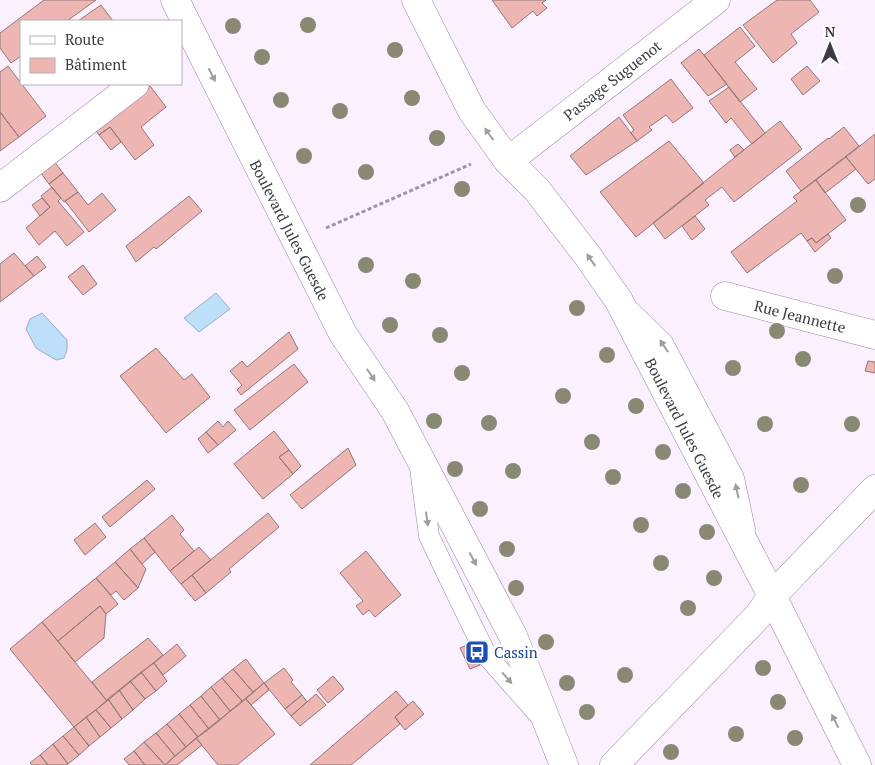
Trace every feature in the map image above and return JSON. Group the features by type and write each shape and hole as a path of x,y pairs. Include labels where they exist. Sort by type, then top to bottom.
{"street":[{"name":"Boulevard Jules Guesde","path":"174,0 180,20"},
{"name":"Boulevard Jules Guesde","path":"416,0 472,111 508,161 537,190 587,254 619,301 857,765"},
{"name":"Passage Suguenot","path":"508,161 716,0"},
{"name":"Boulevard Jules Guesde","path":"182,26 187,43 343,334 395,411 513,636 564,765"},
{"path":"0,188 134,85"},
{"name":"Rue Jeannette","path":"725,296 875,335"},
{"path":"614,765 758,616 772,596 875,489"}],"path":[{"path":"318,231 478,161"}],"water":[{"path":"216,293 230,309 199,332 184,318"},
{"path":"42,313 67,340 67,350 64,358 56,360 36,348 26,329 30,319"}],"building":[{"path":"44,0 96,0 68,20 20,20 20,57 11,63 0,48 0,33"},
{"path":"492,0 546,0 542,3 547,8 537,16 533,11 512,28"},
{"path":"777,0 810,0 819,12 791,34 797,43 773,63 743,25"},
{"path":"101,5 112,20 79,20"},
{"path":"740,27 755,46 735,62 757,89 740,102 704,55"},
{"path":"699,49 727,84 708,96 681,63"},
{"path":"8,66 20,82 20,85 22,85 46,116 19,137 0,112 0,72"},
{"path":"807,66 820,81 803,95 791,79"},
{"path":"671,79 693,108 673,123 666,115 649,127 652,130 637,141 631,133 634,130 623,115"},
{"path":"150,86 166,107 141,127 154,145 135,160 110,127 99,135 95,129"},
{"path":"729,87 765,133 752,144 731,118 726,123 709,101"},
{"path":"0,112 19,137 0,151"},
{"path":"619,117 637,141 586,175 570,156"},
{"path":"780,121 802,149 734,202 722,187 705,200 709,205 665,239 653,223"},
{"path":"110,127 121,142 111,150 99,135"},
{"path":"844,127 859,146 801,191 786,171"},
{"path":"875,134 875,179 868,184 846,157"},
{"path":"669,141 704,183 636,237 600,192"},
{"path":"738,144 744,150 735,157 730,150"},
{"path":"846,157 856,169 825,193 816,180"},
{"path":"53,160 63,173 49,184 40,172"},
{"path":"63,173 78,192 64,202 49,184"},
{"path":"816,180 846,220 816,243 812,238 807,241 801,233 747,273 731,252 797,201 793,197"},
{"path":"52,187 61,198 58,201 84,232 67,246 55,231 39,245 26,228 50,207 41,196"},
{"path":"78,192 88,205 102,193 116,210 89,232 65,201"},
{"path":"189,196 202,211 156,249 154,247 136,262 126,246"},
{"path":"42,198 50,207 40,216 32,205"},
{"path":"695,216 705,229 692,240 682,226"},
{"path":"828,234 831,238 815,252 807,241 812,238 816,243"},
{"path":"14,253 34,276 0,302 0,264"},
{"path":"37,256 46,267 34,276 25,266"},
{"path":"83,265 97,284 83,295 68,277"},
{"path":"289,332 298,349 241,395 237,390 242,385 230,371 242,361 247,367"},
{"path":"156,348 184,380 192,374 210,397 166,433 120,376"},
{"path":"868,361 875,362 875,373 865,371"},
{"path":"294,364 308,382 250,430 234,410"},
{"path":"218,421 223,427 228,421 236,430 218,445 206,432"},
{"path":"274,431 289,450 279,457 293,474 263,499 234,464"},
{"path":"206,432 218,445 208,453 198,439"},
{"path":"348,448 356,465 302,509 290,495"},
{"path":"289,450 301,466 293,474 279,457"},
{"path":"147,480 155,489 110,527 102,517"},
{"path":"268,513 279,527 229,569 231,572 206,593 192,575"},
{"path":"172,515 184,530 180,534 194,551 170,571 144,538"},
{"path":"95,523 106,537 85,555 74,540"},
{"path":"144,538 155,552 142,564 130,549"},
{"path":"199,547 211,560 181,584 170,571"},
{"path":"130,549 146,569 138,588 115,562"},
{"path":"366,551 401,595 375,617 369,610 363,615 356,606 363,601 340,573"},
{"path":"115,562 138,588 124,600 116,591 111,595 96,578"},
{"path":"192,575 206,593 195,601 181,584"},
{"path":"96,578 118,604 106,614 100,606 58,641 42,622"},
{"path":"100,606 106,614 104,638 75,662 58,641"},
{"path":"42,622 107,701 74,727 10,649"},
{"path":"148,638 163,655 107,701 92,682"},
{"path":"177,644 186,656 163,675 154,663"},
{"path":"469,644 480,665 470,669 460,648"},
{"path":"246,659 264,683 253,692 233,669"},
{"path":"154,663 167,681 156,691 141,672"},
{"path":"284,668 293,680 291,682 302,695 285,709 264,683"},
{"path":"233,669 253,692 242,701 222,678"},
{"path":"141,672 156,691 145,699 130,681"},
{"path":"333,676 344,689 328,703 317,690"},
{"path":"222,678 242,701 230,711 211,687"},
{"path":"130,681 145,699 133,710 119,690"},
{"path":"264,683 269,690 251,705 246,699"},
{"path":"211,687 230,711 220,720 201,696"},
{"path":"119,690 133,710 122,719 108,699"},
{"path":"396,691 408,705 395,717 400,724 351,765 310,765"},
{"path":"316,694 326,705 300,726 291,716"},
{"path":"302,695 307,702 291,716 285,709"},
{"path":"201,696 220,720 209,729 190,705"},
{"path":"108,699 122,719 111,728 96,710"},
{"path":"246,699 275,734 237,765 218,765 196,738"},
{"path":"413,701 424,714 405,730 395,717"},
{"path":"190,705 209,729 198,737 179,714"},
{"path":"96,710 111,728 100,737 86,717"},
{"path":"179,714 198,737 186,747 167,724"},
{"path":"86,717 100,737 89,746 74,727"},
{"path":"167,724 186,747 175,756 156,733"},
{"path":"74,727 89,746 79,755 63,736"},
{"path":"156,733 175,756 165,765 144,742"},
{"path":"63,736 79,755 68,764 53,744"},
{"path":"196,738 202,745 177,765 165,765"},
{"path":"144,742 165,765 145,765 134,751"},
{"path":"53,744 68,764 48,765 40,755"},
{"path":"134,751 145,765 129,765 124,759"},
{"path":"40,755 48,765 32,765 30,763"}],"place":[{"name":"Cassin","path":"477,652"}]}
